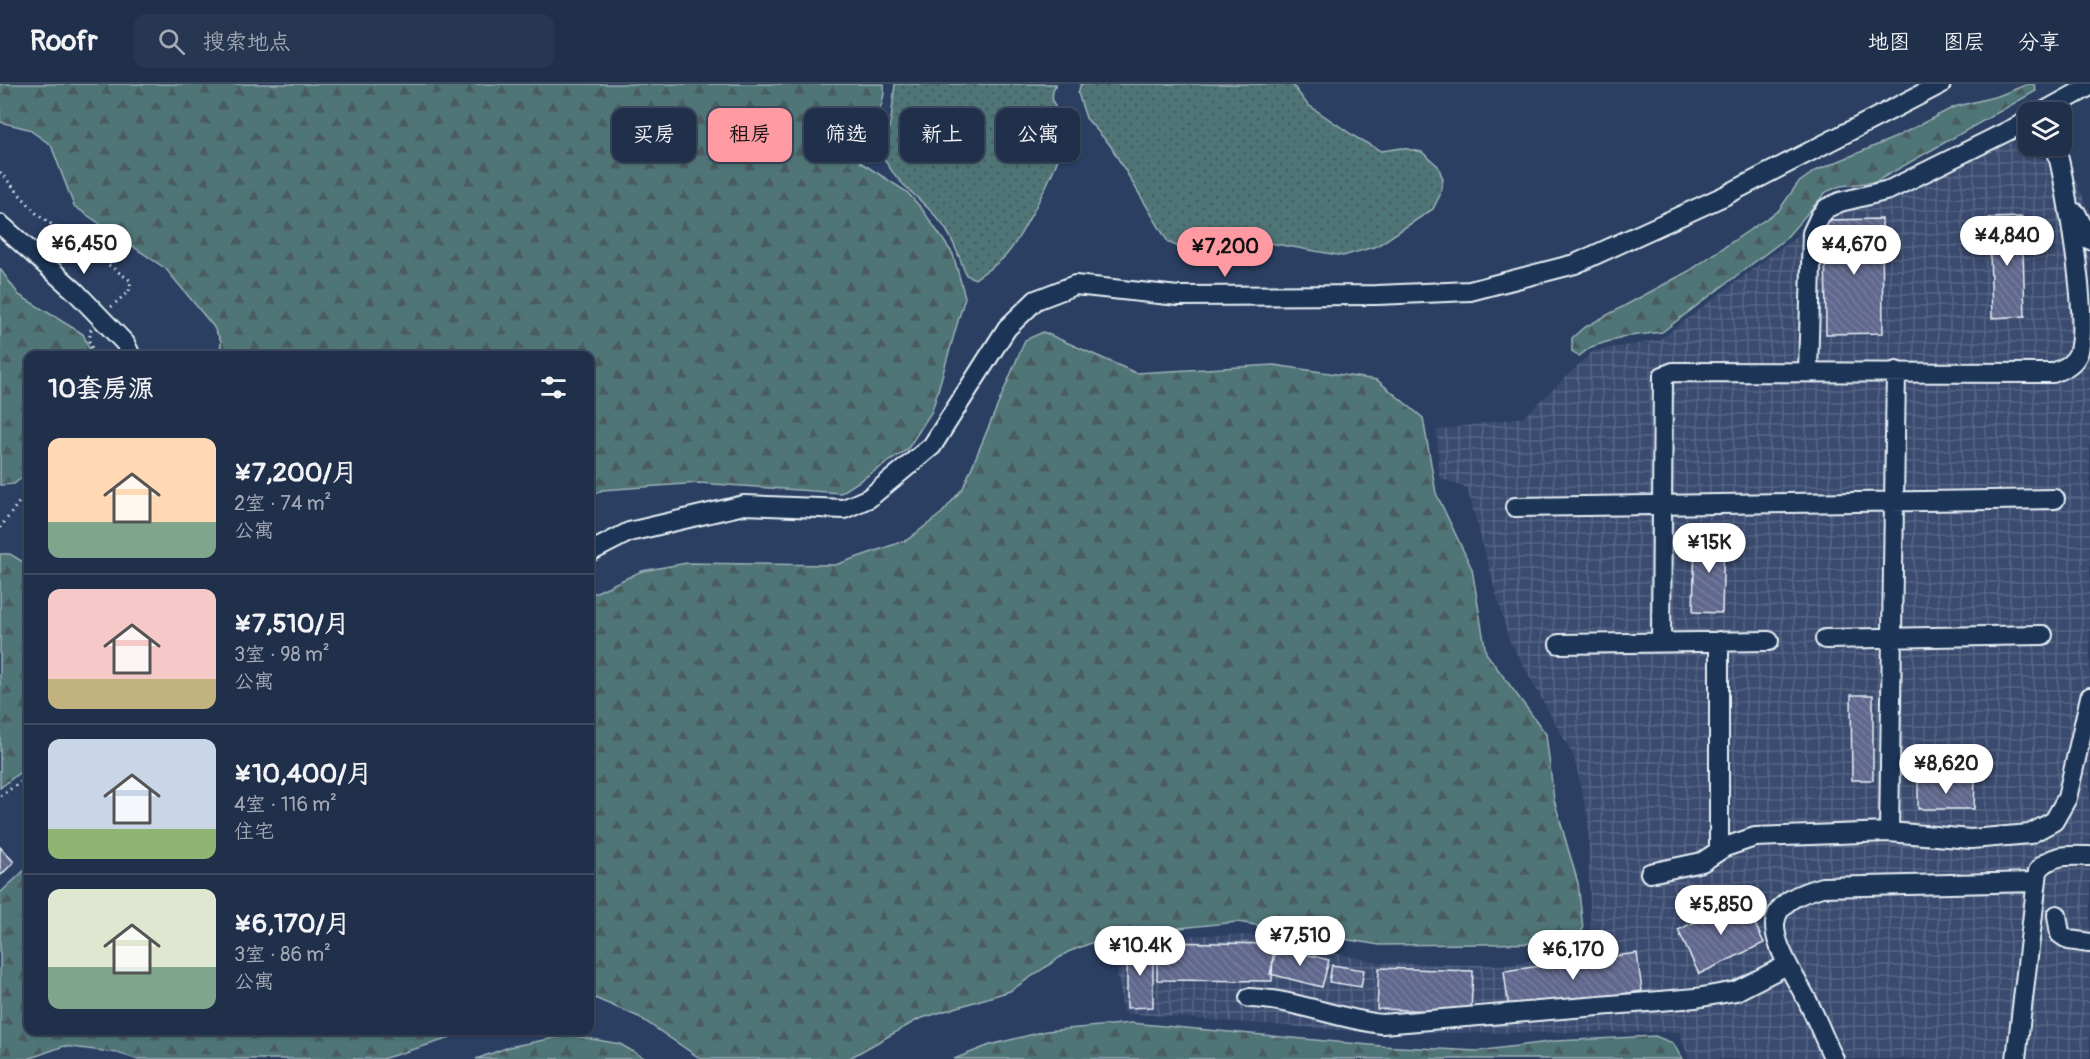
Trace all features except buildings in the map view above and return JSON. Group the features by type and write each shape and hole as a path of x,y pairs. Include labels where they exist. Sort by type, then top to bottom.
{"street":[{"path":"594,550 629,532 744,505 844,509 869,498 932,446 1007,328 1036,300 1075,285 1178,296 1377,295 1470,291 1575,264 1724,196 1941,84"},
{"path":"2062,102 2090,86"},
{"path":"1808,372 1812,233 1820,216 1840,202 1889,190 2018,126"},
{"path":"1661,642 1663,376 1673,372 2053,373 2071,365 2079,354 2086,329 2068,198 2058,156"},
{"path":"2068,198 2090,240"},
{"path":"0,224 75,291 125,344 128,351"},
{"path":"1889,832 1896,371"},
{"path":"1515,507 2055,499"},
{"path":"1826,639 2043,635"},
{"path":"1559,644 1769,640"},
{"path":"1719,641 1719,850"},
{"path":"1650,873 1702,862 1719,850 1755,837 1889,832 1995,838 2030,834 2047,826 2067,798 2090,697"},
{"path":"2016,1059 2038,871 2044,861 2055,857 2090,856"},
{"path":"1834,1059 1787,965 1775,925 1778,914 1787,902 1805,891 1822,887 2036,882"},
{"path":"2057,915 2060,934 2069,940 2090,943"},
{"path":"1249,998 1291,1002 1353,1021 1382,1024 1696,998 1736,991 1787,965"}],"path":[{"path":"0,172 37,214 131,282 129,291 106,311"},
{"path":"92,351 89,341 94,325"},
{"path":"0,528 24,495"},
{"path":"0,796 24,780"}],"shaded area":[{"path":"1996,124 2007,143 2018,142 2018,156 2041,156 2044,160 2064,156 2090,213 2090,1059 1689,1059 1679,1032 1374,1033 1124,1013 1112,944 1200,935 1249,935 1381,963 1509,965 1591,947 1588,819 1574,757 1509,640 1467,488 1439,478 1437,430 1524,417 1593,351 1659,340 1802,232 1814,211 1827,198 1873,189"}],"green space":[{"path":"0,84 884,84 880,108 804,108 804,162 860,162 907,192 922,209 953,254 965,297 932,411 907,450 841,493 699,483 602,490 594,495 594,351 220,351 221,341 213,326 166,269 74,206 51,145 28,129 0,122"},
{"path":"895,84 1056,84 1052,97 1056,108 996,108 996,162 1057,162 1033,213 1014,245 1000,261 975,279 966,275 954,245 938,218 903,184 886,162"},
{"path":"1081,84 1292,84 1307,104 1357,138 1381,151 1402,148 1422,152 1438,166 1443,179 1440,195 1433,209 1377,246 1343,256 1270,243 1238,232 1180,248 1168,242 1110,145 1086,118 1078,93"},
{"path":"2028,84 2034,84 2036,91 1875,182 1840,186 1826,192 1785,239 1662,332 1622,337 1591,347 1579,356 1572,351 1572,338 1583,328 1689,271 1779,210 1798,183 1815,171 1894,138 1954,107 1998,96"},
{"path":"0,269 19,295 83,334 90,351 24,351 24,476 14,484 0,485"},
{"path":"1043,332 1136,373 1274,365 1377,380 1423,418 1436,493 1472,569 1486,653 1546,734 1554,800 1578,883 1583,929 1573,943 1380,945 1237,922 1112,935 1068,952 1010,991 919,1019 848,1059 701,1059 639,1017 594,998 594,593 642,571 687,563 835,565 907,540 942,513 963,488 1025,340"},
{"path":"0,554 10,554 24,563 24,769 0,788"},
{"path":"24,871 24,1035 454,1035 382,1059 136,1059 118,1053 64,1046 28,1059 0,1059 0,893"},
{"path":"1131,1023 1381,1046 1477,1051 1556,1041 1655,1036 1673,1043 1682,1059 954,1059 990,1045 1046,1031"},
{"path":"569,1035 620,1044 646,1059 476,1059 509,1047"}]}
